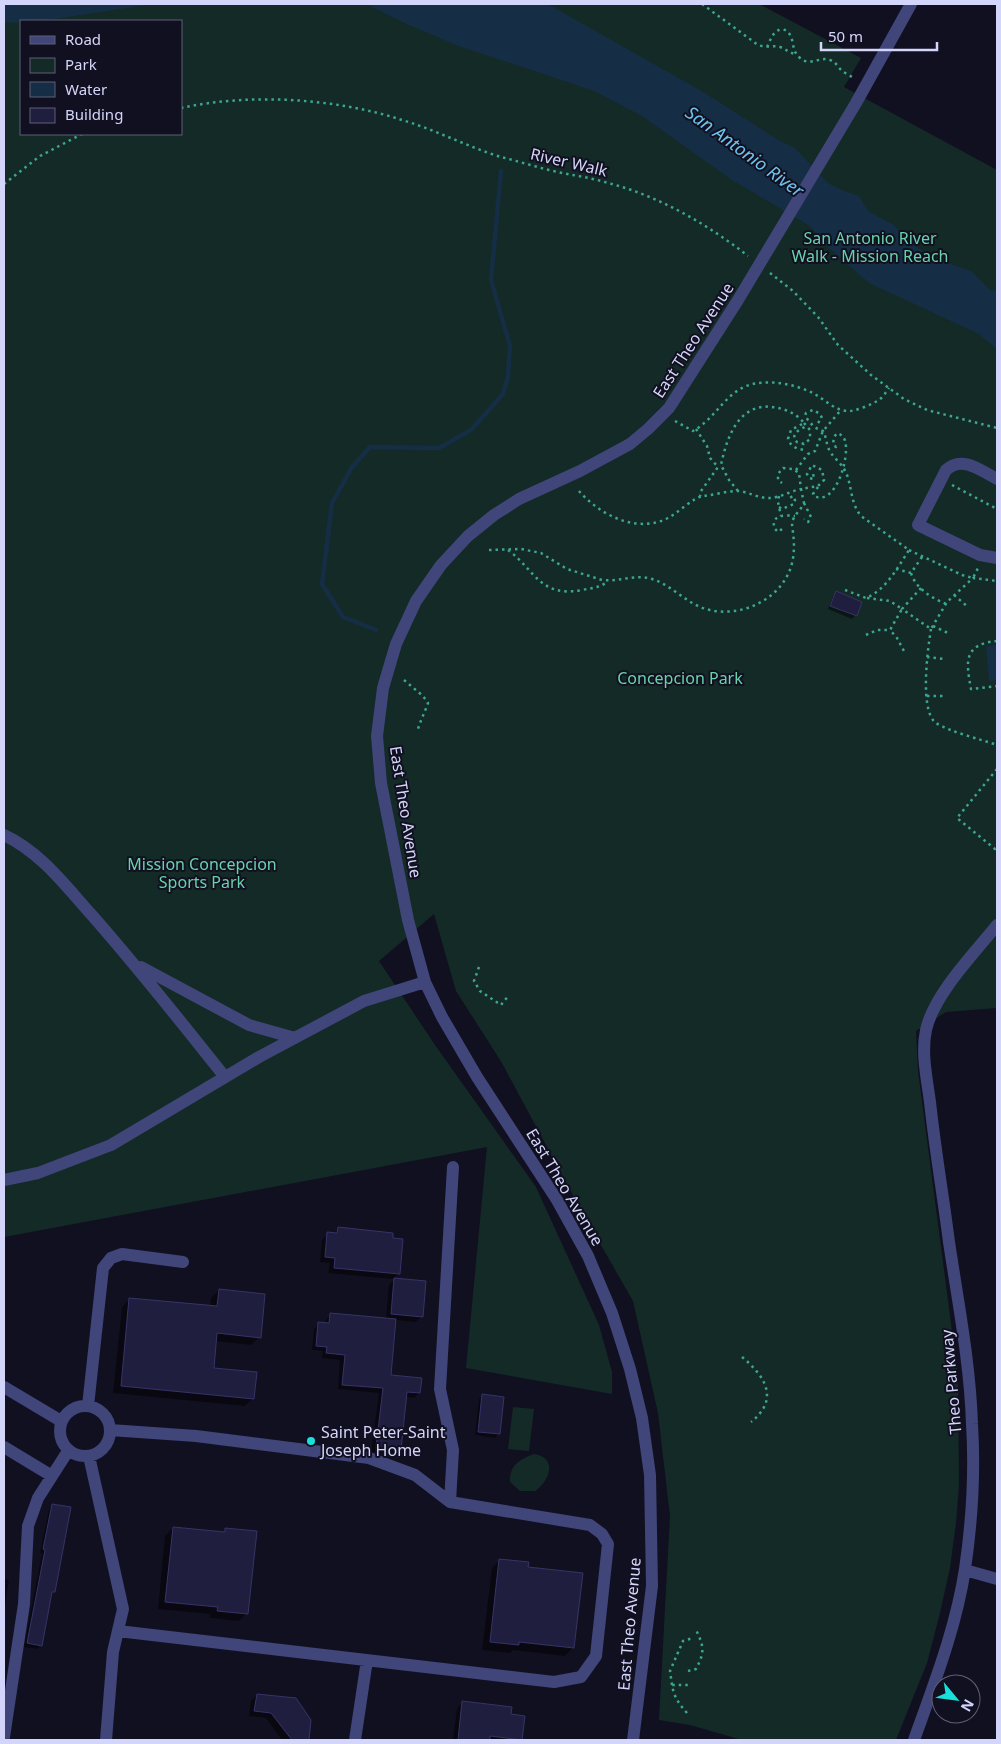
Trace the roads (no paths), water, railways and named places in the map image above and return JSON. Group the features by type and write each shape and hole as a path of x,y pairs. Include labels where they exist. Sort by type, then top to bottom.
{"street":[{"name":"East Theo Avenue","path":"633,1740 652,1586 650,1475 642,1418 630,1369 612,1313 588,1256 556,1200 477,1077 442,1017 425,982 408,920 382,783 377,736 383,688 396,644 416,601 441,565 468,536 518,499 580,471 630,444 664,413 682,390 856,103 911,4"},
{"path":"997,479 965,463 953,464 946,470 918,524 980,554 997,558"},
{"path":"4,835 18,842 45,863 135,964 225,1077"},
{"name":"Theo Parkway","path":"914,1740 947,1647 965,1570 973,1486 972,1424 966,1354 924,1060 925,1032 930,1016 942,995 997,925"},
{"path":"135,964 249,1025 295,1038"},
{"path":"4,1180 38,1173 112,1145 225,1077 364,1001 425,982"},
{"path":"450,1502 453,1450 440,1389 453,1167"},
{"path":"88,1406 103,1268 110,1258 122,1254 183,1262"},
{"path":"4,1387 62,1422"},
{"path":"88,1406 96,1408 108,1421 110,1430 108,1442 100,1451 89,1456 78,1456 68,1451 62,1442 60,1432 62,1422 68,1413 77,1407 88,1406"},
{"path":"110,1430 196,1436 369,1458 415,1475 450,1502 590,1525 602,1534 608,1544 596,1656 581,1677 554,1682 118,1631"},
{"path":"4,1446 52,1476"},
{"path":"4,1737 24,1604 28,1526 38,1498 68,1451"},
{"path":"89,1456 123,1609 113,1652 106,1740"},
{"path":"965,1570 997,1579"},
{"path":"356,1740 368,1660"}],"water":[{"path":"4,4 153,4 48,20 20,20 20,23 4,22"},
{"name":"San Antonio River","path":"369,4 546,4 553,7 705,93 780,141 795,148 828,183 859,196 868,211 894,225 909,242 935,259 971,271 990,290 997,291 997,349 979,334 869,283 827,246 810,226 732,180 642,116 594,91 456,45 409,25"},
{"path":"997,645 997,680 989,681 986,646"}],"waterway":[{"path":"376,630 343,617 322,584 332,503 352,467 370,447 439,448 471,430 503,394 508,377 510,346 491,280 501,171"}],"place":[{"name":"Saint Peter-Saint Joseph Home","path":"311,1441"}],"park label":[{"name":"San Antonio River Walk - Mission Reach","path":"870,247"},
{"name":"Concepcion Park","path":"680,678"},
{"name":"Mission Concepcion Sports Park","path":"202,873"}]}
